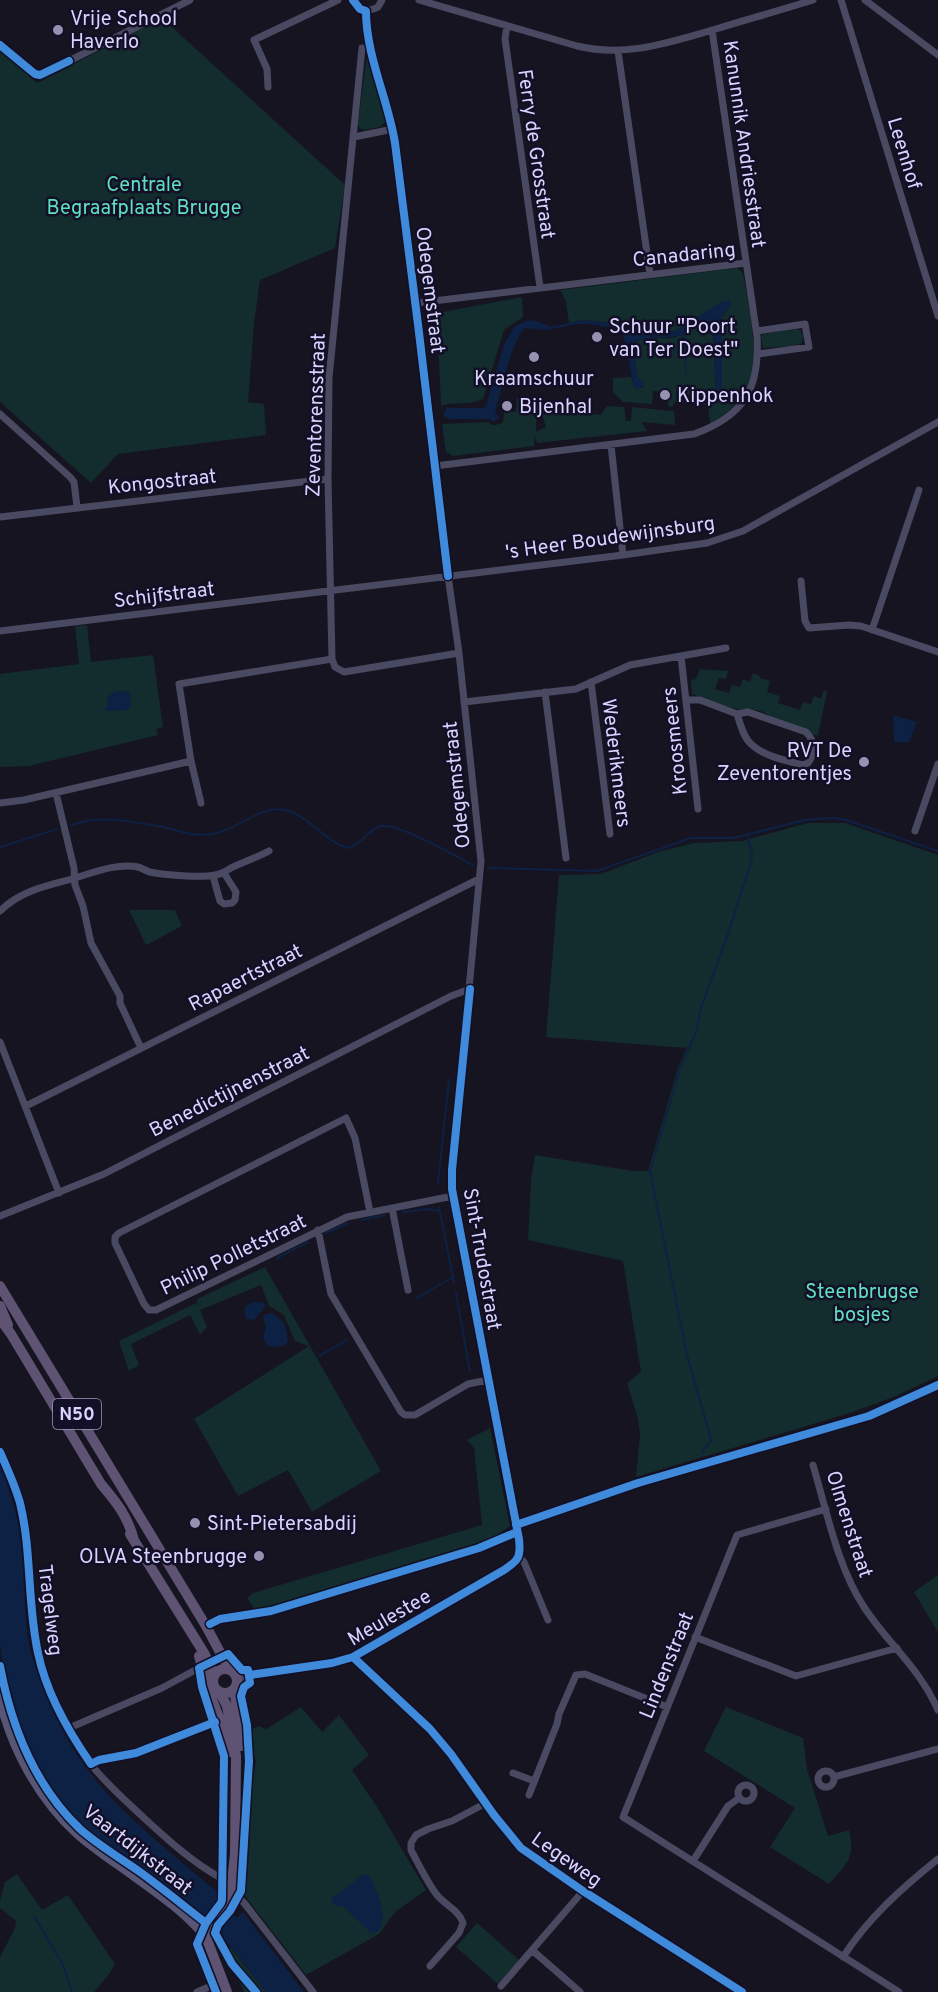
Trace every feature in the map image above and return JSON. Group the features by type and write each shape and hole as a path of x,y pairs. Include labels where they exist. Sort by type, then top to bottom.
{"main road":[{"name":"N50","path":"0,1286 206,1626 228,1669 237,1677 237,1686 234,1690 240,1725 242,1778 236,1797"},
{"name":"N50","path":"0,1306 11,1334"},
{"name":"N50","path":"0,1319 100,1484 117,1502 128,1521 134,1540 204,1653 215,1675 213,1685 227,1706 236,1756 235,1854 230,1902 214,1921 206,1937"},
{"name":"N50","path":"190,1632 231,1755 236,1797"},
{"path":"215,1675 223,1669 228,1669"},
{"path":"220,1693 225,1694 234,1690"},
{"path":"206,1937 225,1987"}],"street":[{"path":"69,61 189,0"},
{"path":"268,87 267,69 254,40 338,0"},
{"path":"353,0 360,9 366,11 378,7 382,0"},
{"path":"419,0 591,49 618,51 657,46 813,0"},
{"name":"Leenhof","path":"841,0 938,316"},
{"path":"865,0 938,54"},
{"name":"Odegemstraat","path":"366,11 366,31 393,129 417,303 459,653 481,861 479,879"},
{"name":"Ferry de Grosstraat","path":"507,26 505,39 540,287"},
{"name":"Kanunnik Andriesstraat","path":"712,30 746,262"},
{"name":"Zeventorensstraat","path":"333,659 328,479 329,378 362,48"},
{"path":"618,51 650,274"},
{"path":"354,137 393,129"},
{"name":"Canadaring","path":"417,303 746,262 756,331 758,354 755,375 748,395 736,412 724,421 694,434 435,466"},
{"path":"756,331 805,324 809,347 758,354"},
{"path":"0,414 70,477 74,482 77,507"},
{"name":"'s Heer Boudewijnsburg","path":"331,590 707,543 743,531 938,422"},
{"path":"611,445 623,555"},
{"name":"Kongostraat","path":"0,517 328,479"},
{"path":"872,630 919,490"},
{"path":"801,581 805,621 809,628 849,625 938,651"},
{"name":"Schijfstraat","path":"0,631 331,590"},
{"path":"464,702 576,688 630,665 726,648"},
{"path":"201,802 191,761 179,684 333,659 335,667 344,672 459,653"},
{"name":"Kroosmeers","path":"681,656 698,809"},
{"name":"Wederikmeers","path":"591,682 610,834"},
{"path":"545,692 566,858"},
{"path":"686,700 700,700 737,714 748,712 806,732 811,738 814,752 812,758 803,765 750,744 737,714"},
{"path":"0,802 13,802 56,793 191,761"},
{"path":"915,831 938,764"},
{"path":"56,793 77,892 83,906 91,943 120,996 120,1003 141,1048"},
{"path":"0,911 13,901 43,886 92,872 128,866 172,875 213,876 269,851"},
{"path":"213,876 220,901 224,904 232,903 236,900 236,892 224,873"},
{"name":"Sint-Trudostraat","path":"479,879 452,1170 453,1196 517,1532 519,1556"},
{"name":"Rapaertstraat","path":"26,1106 479,879"},
{"name":"Benedictijnenstraat","path":"0,1216 104,1174 451,996 470,989"},
{"path":"0,1041 59,1193"},
{"name":"Philip Polletstraat","path":"370,1212 355,1138 346,1118 119,1233 115,1238 115,1243 144,1304 149,1310 156,1310 347,1217 453,1196"},
{"path":"392,1208 408,1290"},
{"path":"318,1230 331,1294 401,1412 405,1415 415,1415 468,1384 488,1380"},
{"name":"Tragelweg","path":"0,1452 20,1503 30,1572 31,1604 38,1655 50,1689 69,1728 91,1764 131,1805 195,1863 222,1877"},
{"name":"Olmenstraat","path":"813,1465 843,1564 857,1595 924,1682 938,1710"},
{"name":"Lindenstraat","path":"826,1509 737,1535 623,1818 899,1992"},
{"path":"519,1556 524,1562 548,1620"},
{"name":"Meulestee","path":"237,1677 332,1664 352,1657 504,1570 519,1556"},
{"path":"695,1637 796,1676 897,1648"},
{"name":"Legeweg","path":"352,1657 430,1729 521,1848 583,1891 742,1992"},
{"path":"69,1728 162,1688 199,1668"},
{"path":"529,1795 576,1675 585,1674 667,1707"},
{"name":"Vaartdijkstraat","path":"0,1697 12,1736 22,1757 59,1814 79,1835 171,1904 206,1937"},
{"path":"834,1777 938,1749"},
{"path":"513,1773 534,1781"},
{"path":"693,1861 728,1806 739,1798"},
{"path":"430,1966 459,1933 463,1923 433,1890 411,1850 411,1843 416,1835 452,1821 486,1803"},
{"path":"843,1958 880,1910 902,1888 938,1859"},
{"path":"231,1889 313,1992"},
{"path":"501,1986 583,1891"},
{"path":"532,1950 580,1992"},
{"path":"197,1992 225,1987"}],"green space":[{"name":"Centrale Begraafplaats Brugge","path":"162,18 345,185 335,248 260,280 248,402 264,404 266,435 118,454 91,483 0,402 0,50 37,83"},
{"path":"367,54 386,121 380,127 364,130 358,124"},
{"path":"737,268 742,272 744,278 751,323 754,355 752,371 749,385 742,397 732,408 710,424 708,405 675,402 672,407 668,406 669,392 653,391 652,404 623,402 613,392 613,378 631,377 635,389 643,387 643,381 638,379 633,357 634,345 640,339 645,338 675,337 705,323 713,331 716,391 722,388 722,316 729,308 692,321 675,331 634,332 620,324 584,320 569,323 566,301 560,290"},
{"path":"522,297 523,317 504,330 483,399 441,406 437,313"},
{"path":"800,330 803,335 802,343 763,348 761,337 763,334"},
{"path":"517,398 537,398 536,432 546,427 541,412 542,406 563,402 573,411 601,415 607,406 624,407 626,421 631,421 632,407 674,411 675,425 641,422 647,431 537,443 535,436 534,446 453,456 446,452 442,424 488,422 493,425 499,424 503,422 504,412 516,412"},
{"path":"87,625 91,662 153,655 163,727 156,729 158,735 29,766 0,767 0,674 79,664 75,626"},
{"path":"700,669 728,671 726,679 719,678 715,689 729,693 732,685 740,687 743,679 750,682 753,673 770,681 767,692 780,696 778,703 800,710 803,702 811,704 814,696 821,699 824,690 827,692 818,735 811,735 762,711 731,708 692,694 691,680 696,679"},
{"name":"Steenbrugse bosjes","path":"808,823 845,823 938,855 938,1376 896,1396 853,1412 636,1477 640,1434 627,1383 641,1372 623,1261 528,1240 531,1180 535,1155 633,1171 648,1171 678,1068 687,1048 546,1037 559,875 601,874 658,852 694,843 742,841"},
{"path":"129,910 175,910 182,926 146,945"},
{"path":"265,1267 381,1471 312,1512 288,1470 238,1496 194,1419 309,1346 295,1341 284,1315 269,1306 261,1285 200,1310 207,1327 200,1334 190,1315 131,1344 139,1365 129,1371 119,1341 196,1303 198,1306 197,1299"},
{"path":"490,1428 510,1526 491,1539 265,1609 254,1608 247,1598 253,1593 482,1525 474,1448 467,1440"},
{"path":"938,1575 938,1632 914,1592"},
{"path":"301,1707 322,1732 339,1715 369,1755 352,1770 377,1807 426,1890 395,1912 379,1934 306,1975 241,1891 248,1801 256,1762 248,1731 259,1726 268,1728"},
{"path":"726,1707 803,1738 807,1769 828,1836 849,1830 851,1840 848,1860 829,1884 770,1847 795,1808 704,1751"},
{"path":"17,1874 42,1910 68,1895 115,1964 94,1992 0,1992 0,1957 15,1928 16,1921 0,1908 0,1900 5,1882"},
{"path":"477,1923 519,1960 498,1984 456,1947"},
{"path":"231,1948 266,1992 244,1992 224,1951"}],"water":[{"path":"729,300 731,306 722,316 722,388 719,392 716,391 713,331 707,324 700,325 684,334 687,343 686,380 681,335 645,339 635,343 633,351 638,378 643,381 644,385 636,390 621,331 589,324 547,330 524,328 511,357 495,412 499,417 494,422 490,419 450,419 444,416 447,408 483,408 486,406 504,344 515,326 526,321 533,320 551,327 584,320 620,324 634,332 675,331 723,301"},
{"path":"118,691 129,692 130,708 105,711 109,696"},
{"path":"893,715 917,722 909,742 894,742"},
{"path":"261,1302 265,1306 255,1319 246,1318 244,1310 247,1306"},
{"path":"271,1313 282,1321 285,1327 288,1341 284,1346 267,1345 263,1337 266,1328 263,1317"},
{"path":"0,1464 19,1530 28,1639 36,1669 68,1740 92,1775 125,1811 162,1846 219,1893 219,1902 237,1918 243,1912 304,1992 266,1992 219,1932 220,1926 207,1914 203,1918 86,1829 68,1810 39,1767 16,1719 3,1668 0,1642"},
{"path":"363,1875 369,1875 381,1903 383,1917 378,1932 371,1933 343,1906 336,1906 332,1902 332,1898"}],"waterway":[{"path":"72,825 91,820 120,820 205,835 221,832 258,814 276,809 301,817 331,840 348,848 357,844 374,829 386,826 410,834 473,865"},
{"path":"488,868 597,871 691,838 734,838 805,820 833,818 846,820 938,851"},
{"path":"0,847 57,829"},
{"path":"702,1452 711,1441 687,1355 650,1171 680,1068 696,1032 701,1008 752,859 747,836"},
{"path":"438,1183 449,1080"},
{"path":"439,1207 454,1282"},
{"path":"403,1212 427,1209 439,1211"},
{"path":"362,1220 385,1215"},
{"path":"326,1233 348,1223"},
{"path":"277,1258 308,1242"},
{"path":"417,1298 453,1277"},
{"path":"456,1293 470,1372"},
{"path":"319,1356 347,1340"},
{"path":"34,1916 63,1965 72,1992"}],"cycle path":[{"path":"353,0 360,9 366,11 373,61 395,143 448,576"},
{"path":"0,45 35,74 40,75 69,61"},
{"path":"250,1675 332,1663 353,1657 504,1570 516,1561 519,1554 519,1539 452,1189 470,989"},
{"path":"516,1525 638,1483 869,1416 938,1385"},
{"path":"0,1452 16,1490 24,1521 32,1615 38,1653 46,1682 59,1711 91,1764 99,1760 136,1753 215,1722"},
{"path":"210,1624 220,1619 271,1611 479,1548 517,1532"},
{"path":"216,1992 197,1944 206,1923 222,1900 224,1756 202,1687 199,1668 228,1654 242,1670 248,1670 250,1683 244,1687 241,1696 247,1725 249,1761 241,1891 215,1933 232,1964 256,1992"},
{"path":"353,1657 430,1729 521,1848 583,1891 742,1992"},
{"path":"0,1666 11,1710 27,1754 50,1794 64,1812 87,1835 206,1923"}],"place":[{"name":"Vrije School Haverlo","path":"58,30"},
{"name":"Schuur \"Poort van Ter Doest\"","path":"597,337"},
{"name":"Kraamschuur","path":"534,357"},
{"name":"Kippenhok","path":"665,395"},
{"name":"Bijenhal","path":"507,406"},
{"name":"RVT De Zeventorentjes","path":"864,762"},
{"name":"Sint-Pietersabdij","path":"195,1523"},
{"name":"OLVA Steenbrugge","path":"259,1556"}]}
